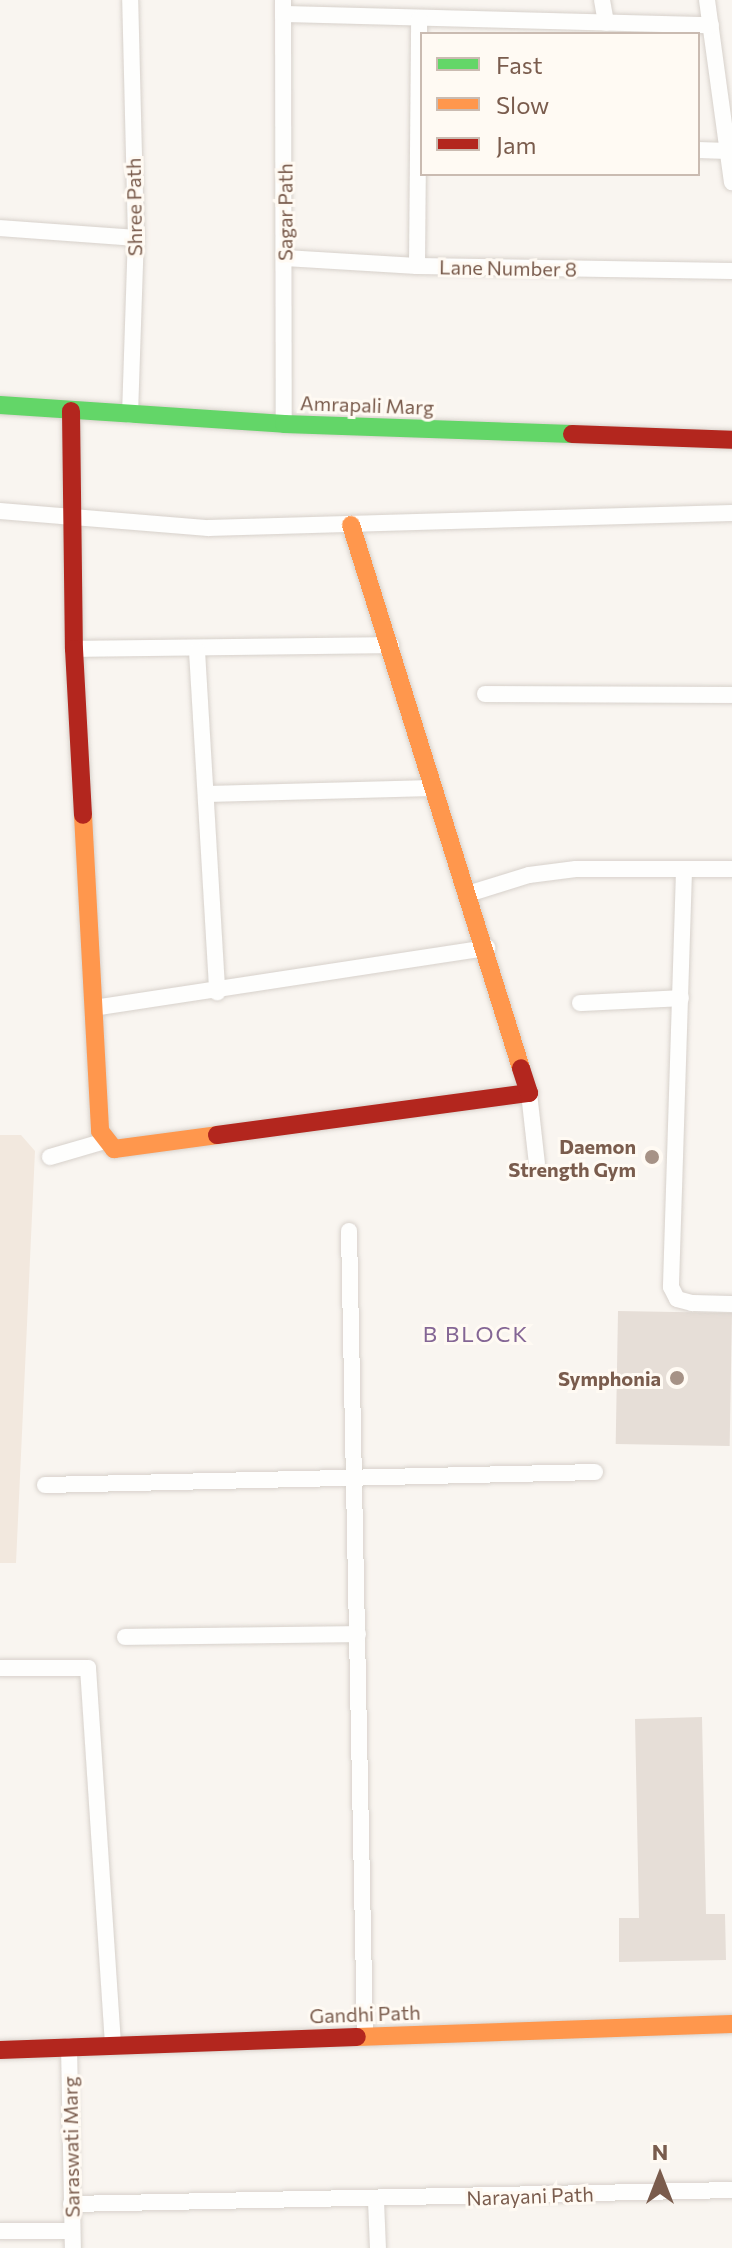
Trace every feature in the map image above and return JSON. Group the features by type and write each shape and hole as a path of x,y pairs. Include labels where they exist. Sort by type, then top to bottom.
{"street":[{"name":"Shree Path","path":"130,0 136,238 130,415"},
{"path":"602,0 606,23"},
{"path":"707,0 728,112 732,182"},
{"path":"283,7 419,19 711,25"},
{"name":"Sagar Path","path":"283,7 284,424"},
{"path":"419,19 420,80"},
{"path":"700,150 728,151"},
{"path":"417,266 420,172"},
{"path":"0,228 136,238"},
{"name":"Lane Number 8","path":"285,258 417,266 732,271"},
{"name":"Amrapali Marg","path":"0,405 284,424 732,440"},
{"path":"71,411 74,649 100,1131 105,1141 114,1149 529,1093"},
{"path":"0,511 208,528 732,513"},
{"path":"351,525 434,788 471,893 529,1093 537,1164"},
{"path":"74,649 197,651 391,645"},
{"path":"197,651 217,992"},
{"path":"485,694 732,695"},
{"path":"206,794 434,788"},
{"path":"471,893 529,875 576,869 732,869"},
{"path":"684,871 671,1287 677,1299 692,1303 732,1304"},
{"path":"94,1008 217,992 487,948"},
{"path":"580,1003 681,998"},
{"path":"50,1157 105,1141"},
{"path":"349,1231 365,2036"},
{"path":"45,1485 595,1472"},
{"path":"125,1637 358,1634"},
{"path":"0,1668 88,1668 113,2045"},
{"name":"Gandhi Path","path":"0,2050 732,2024"},
{"name":"Saraswati Marg","path":"69,2046 73,2239"},
{"name":"Narayani Path","path":"71,2204 376,2201 732,2190"},
{"path":"376,2201 378,2248"},
{"path":"0,2231 73,2239"}],"shaded area":[{"path":"0,1135 21,1135 35,1151 16,1563 0,1563"}],"building":[{"name":"Symphonia","path":"618,1311 732,1313 730,1446 616,1444"},
{"path":"702,1717 706,1914 725,1914 726,1960 619,1962 619,1918 639,1918 635,1719"}],"traffic: fast":[{"path":"0,405 284,424 572,434"}],"traffic: slow":[{"path":"351,525 521,1068"},
{"path":"83,815 100,1131 114,1149 217,1135"},
{"path":"357,2037 732,2024"}],"traffic: jam":[{"path":"71,411 74,649 83,815"},
{"path":"572,434 732,440"},
{"path":"217,1135 529,1093 521,1068"},
{"path":"0,2050 357,2037"}],"place":[{"name":"Daemon Strength Gym","path":"652,1157"},
{"name":"Symphonia","path":"677,1378"}],"district":[{"name":"B BLOCK","path":"476,1334"}]}
